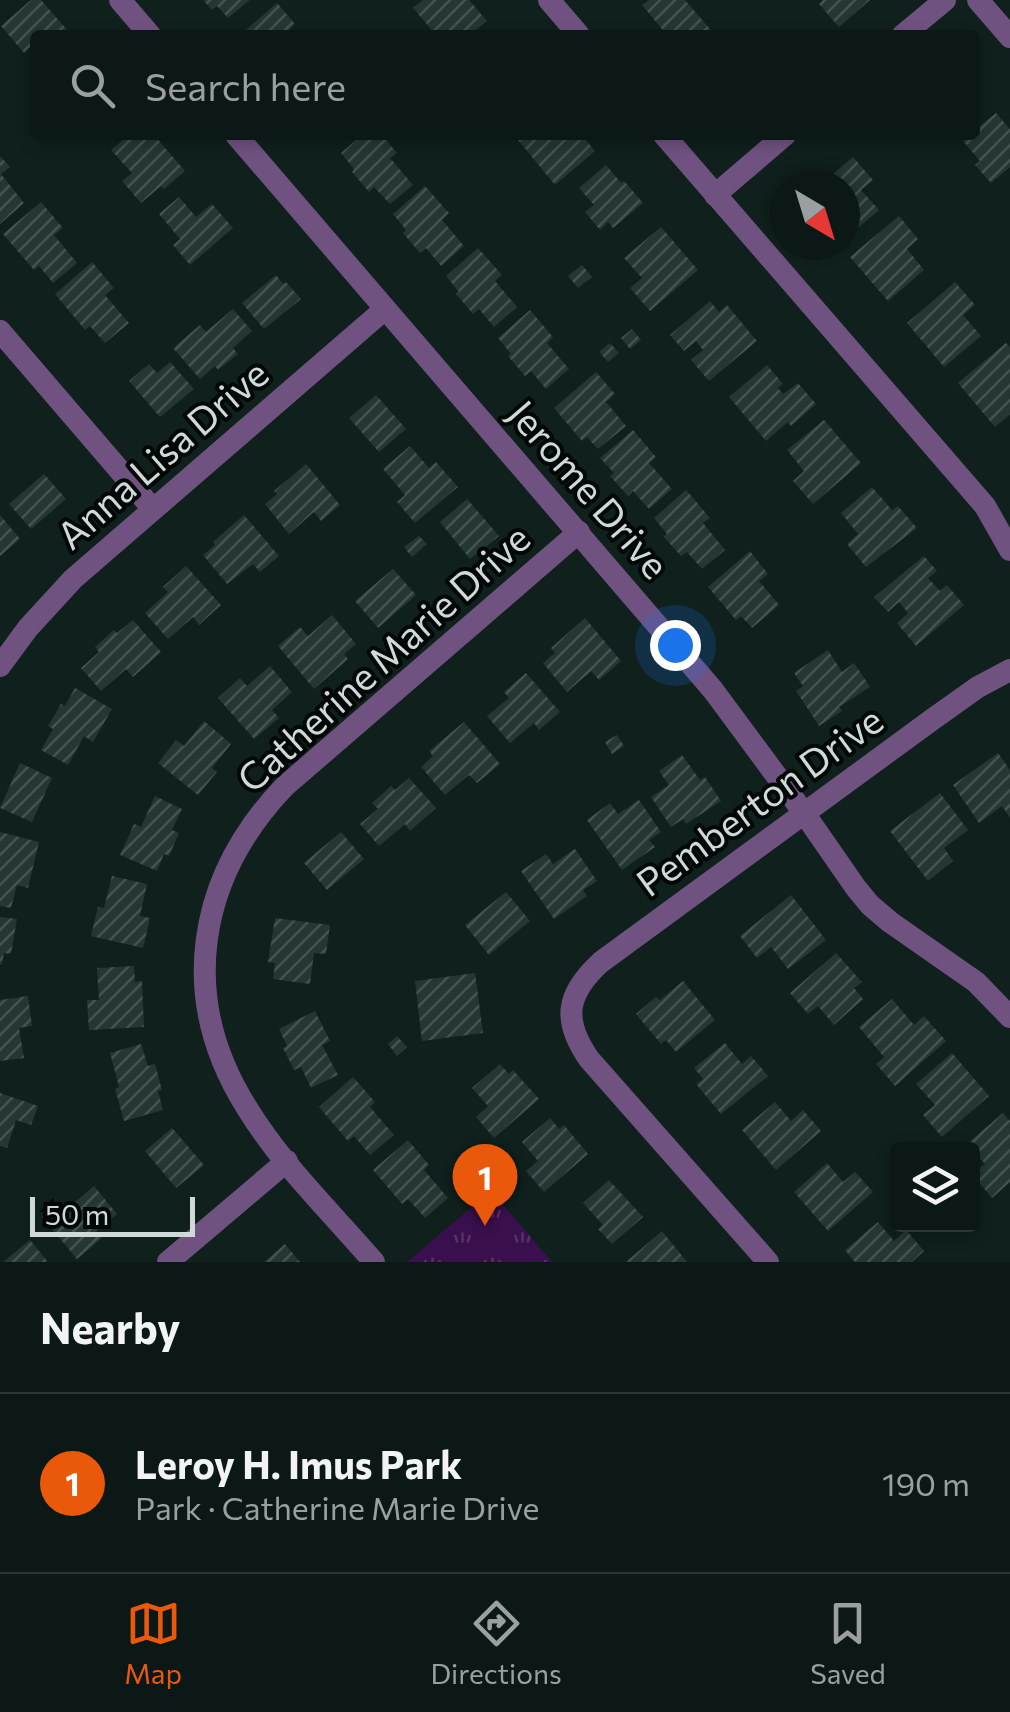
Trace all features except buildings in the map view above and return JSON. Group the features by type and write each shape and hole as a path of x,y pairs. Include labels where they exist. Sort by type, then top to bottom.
{"street":[{"path":"120,0 146,30"},
{"path":"549,0 574,30"},
{"path":"910,30 945,0"},
{"path":"978,0 1010,37"},
{"name":"Jerome Drive","path":"240,140 713,690 870,905 976,982 1010,1017"},
{"path":"668,140 985,506 1010,550"},
{"path":"715,194 779,140"},
{"name":"Anna Lisa Drive","path":"0,666 72,579 385,309"},
{"path":"0,331 152,508"},
{"name":"Catherine Marie Drive","path":"374,1262 287,1162 232,1083 210,1023 205,983 206,943 214,902 244,835 285,786 580,532"},
{"name":"Pemberton Drive","path":"768,1262 590,1059 574,1032 569,1010 585,977 601,962 978,687 1010,670"},
{"path":"168,1262 287,1162"}],"green space":[{"path":"491,1191 552,1262 407,1262"}],"place":[{"name":"Leroy H. Imus Park","path":"485,1226"}]}
